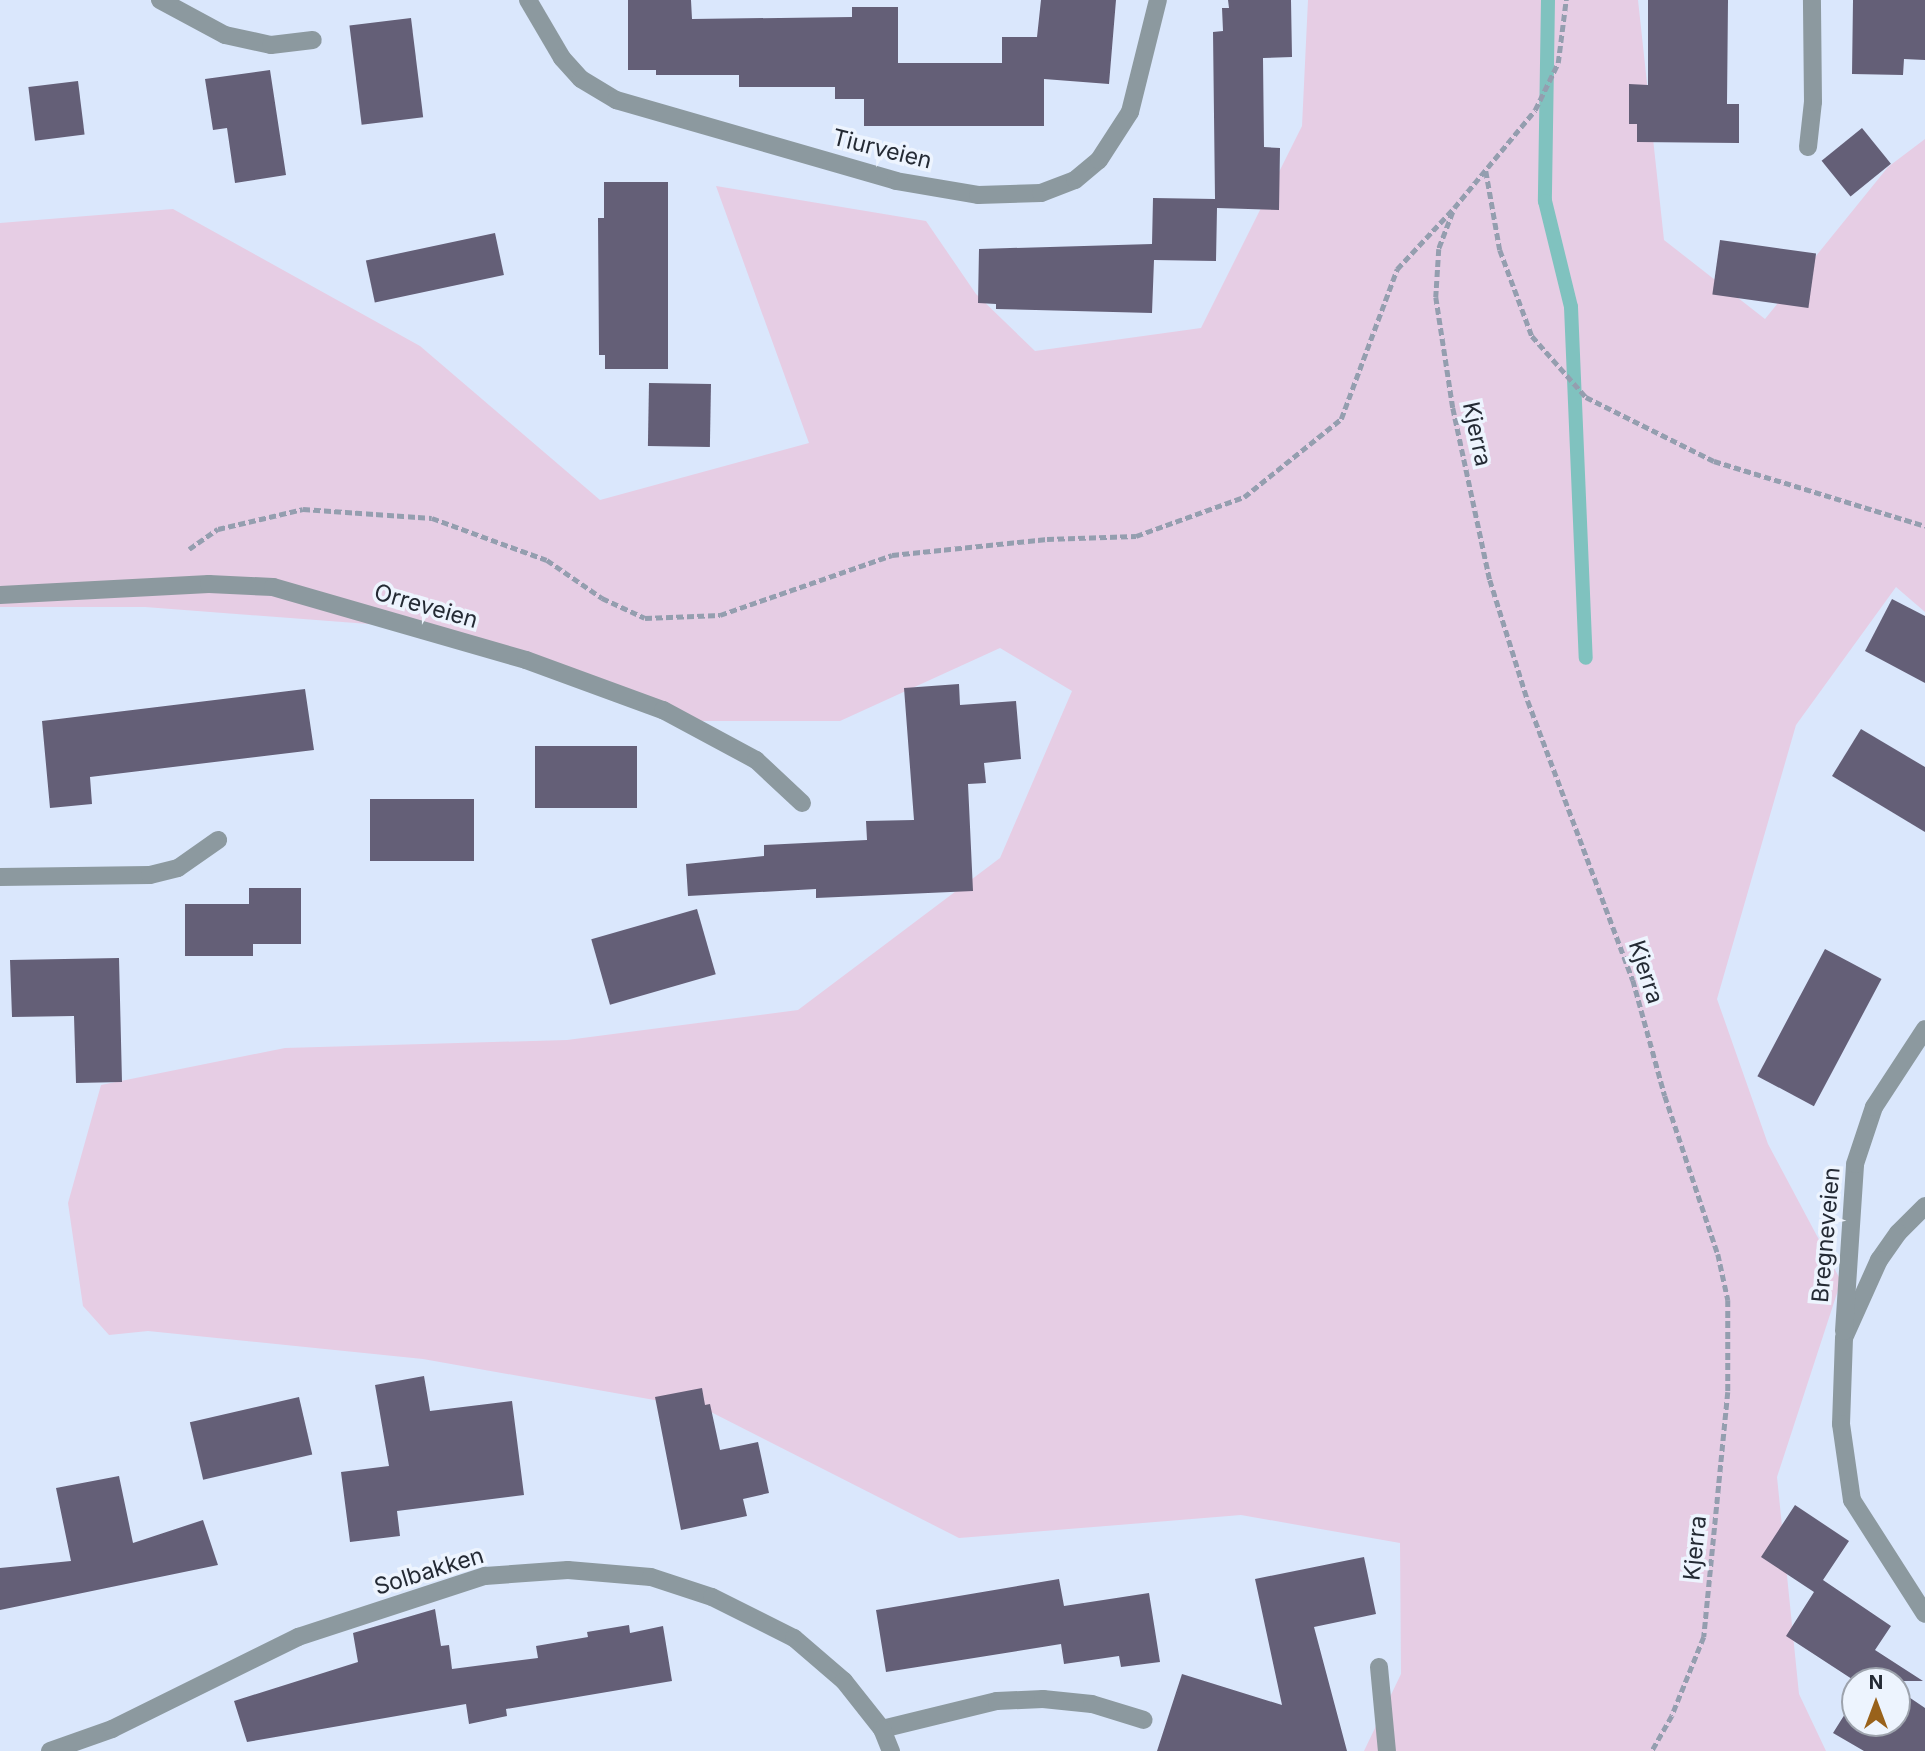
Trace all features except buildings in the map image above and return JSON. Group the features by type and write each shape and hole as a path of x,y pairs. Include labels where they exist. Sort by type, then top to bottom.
{"street":[{"path":"160,0 225,35 271,45 313,40"},
{"name":"Tiurveien","path":"528,0 562,58 581,79 616,100 896,181 978,195 1041,193 1075,180 1099,160 1130,112 1158,0"},
{"path":"1808,147 1813,102 1812,0"},
{"name":"Orreveien","path":"0,595 209,584 273,587 527,660 663,710 757,760 803,803"},
{"path":"0,877 150,875 178,868 218,840"},
{"name":"Bregneveien","path":"1925,1029 1874,1107 1855,1164 1841,1424 1852,1500 1925,1614"},
{"name":"Bregneveien","path":"1844,1338 1879,1260 1898,1233 1925,1206"},
{"name":"Solbakken","path":"50,1751 112,1728 298,1637 485,1576 568,1570 651,1577 712,1597 794,1638 844,1681 882,1729 891,1751"},
{"path":"1379,1667 1387,1751"},
{"path":"882,1729 998,1701 1043,1699 1092,1704 1144,1720"}],"path":[{"path":"186,551 218,529 303,509 432,518 547,559 602,598 645,618 720,615 892,555 1047,539 1136,536 1244,498 1341,419 1397,269 1454,208 1535,110 1558,63 1566,0"},
{"path":"1486,170 1500,250 1532,335 1586,397 1714,461 1925,526"},
{"name":"Kjerra","path":"1454,208 1439,249 1436,297 1453,408 1490,580 1528,701 1633,980 1665,1096 1718,1254 1728,1300 1728,1392 1704,1637 1652,1751"}],"shaded area":[{"path":"1308,0 1638,0 1664,240 1765,319 1888,167 1925,139 1925,612 1896,587 1796,725 1717,999 1768,1144 1841,1281 1777,1477 1799,1694 1826,1751 1364,1751 1401,1674 1400,1543 1241,1515 959,1538 705,1409 423,1359 148,1331 109,1335 83,1306 68,1203 101,1085 285,1048 567,1040 798,1010 1000,858 1072,691 1000,648 840,721 689,721 421,628 145,607 0,607 0,223 173,209 420,346 600,500 809,443 716,186 926,221 976,294 1035,351 1201,328 1302,126"}],"waterway":[{"path":"1548,0 1545,201 1571,307 1586,658"}]}
